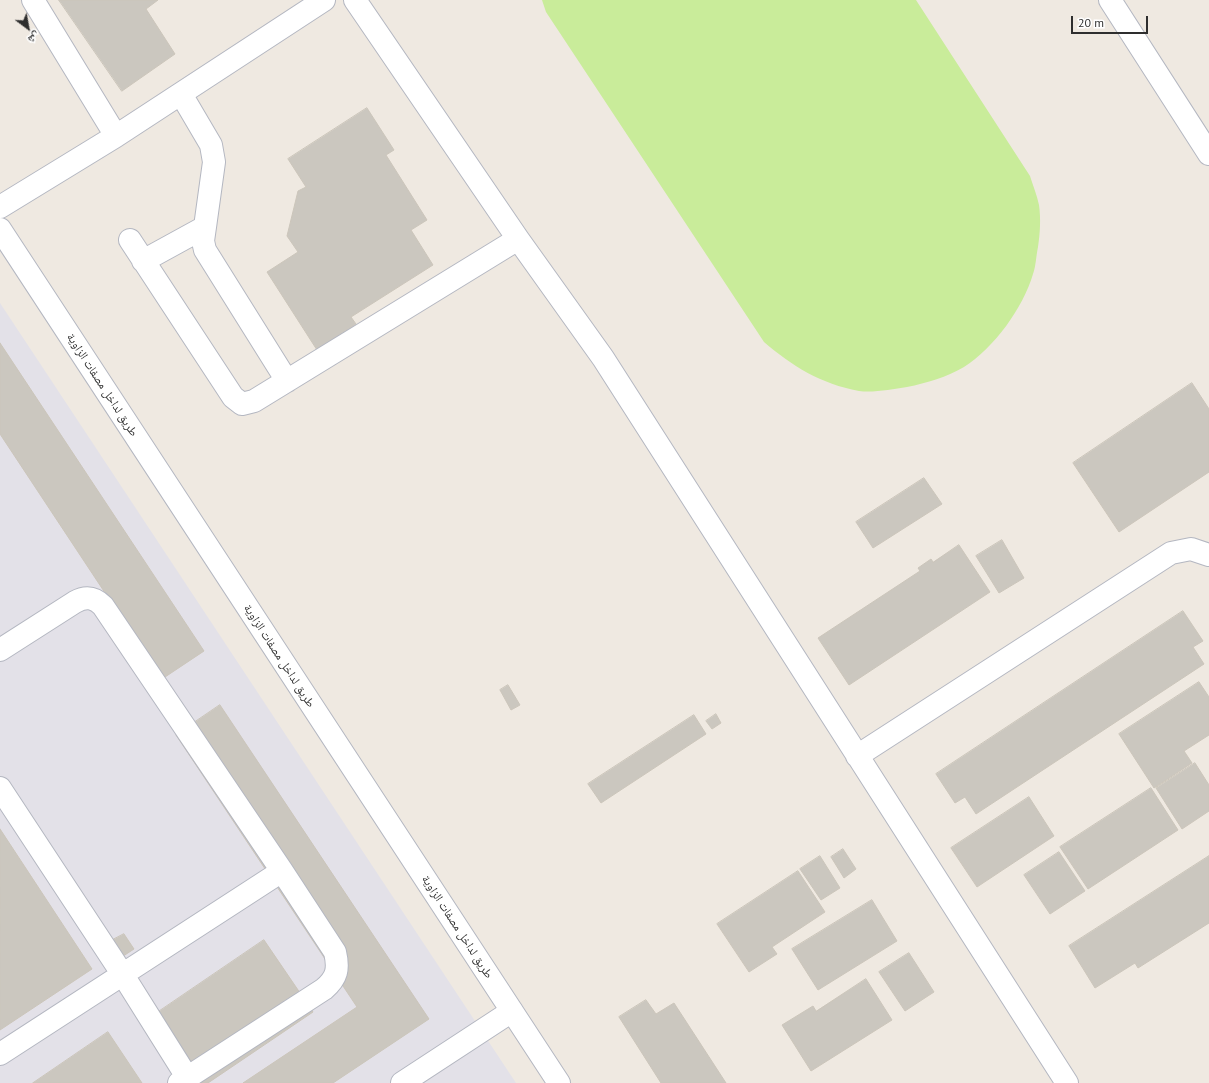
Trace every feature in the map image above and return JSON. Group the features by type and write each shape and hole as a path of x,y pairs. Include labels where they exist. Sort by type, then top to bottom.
{"street":[{"path":"33,0 116,136"},
{"path":"0,207 116,136 324,0"},
{"path":"355,0 518,239 604,358 1067,1083"},
{"path":"1110,0 1209,154"},
{"path":"181,94 211,146 214,162 203,241 205,250 287,381"},
{"path":"143,261 205,227"},
{"name":"طريق لداخل مصفات الزاوية","path":"0,229 558,1083"},
{"path":"130,240 233,397 242,404 254,402 518,239"},
{"path":"857,756 1171,553 1191,549 1209,555"},
{"path":"0,650 82,598 98,600 282,871 335,952 337,962 336,973 332,982 324,989 183,1080 122,975 0,788"},
{"path":"0,1054 282,871"},
{"path":"402,1083 512,1011"}],"shaded area":[{"path":"0,303 516,1083 0,1083"}],"green space":[{"path":"542,0 916,0 1030,176 1037,198 1040,210 1040,226 1034,271 1015,313 986,349 964,367 944,377 907,387 877,391 859,391 845,388 820,379 785,359 764,342 546,12"}],"building":[{"path":"59,0 158,0 146,9 175,54 122,91"},
{"path":"367,108 394,150 386,155 427,220 411,230 433,265 351,317 356,324 317,350 267,272 298,252 287,236 298,191 306,187 288,159"},
{"path":"0,343 204,651 162,679 0,434"},
{"path":"1192,383 1209,409 1209,472 1119,532 1073,463"},
{"path":"924,478 942,504 873,548 856,522"},
{"path":"1002,540 1024,578 999,593 976,556"},
{"path":"959,545 990,592 849,685 818,638 920,571 918,568 931,559 933,562"},
{"path":"1183,611 1203,641 1193,647 1204,664 976,814 965,797 955,803 936,774"},
{"path":"1199,682 1209,697 1209,735 1184,751 1192,763 1154,788 1119,734"},
{"path":"508,685 520,705 511,710 500,690"},
{"path":"220,705 429,1019 333,1083 243,1083 357,1007 176,735"},
{"path":"716,714 721,723 712,729 706,721"},
{"path":"694,715 706,734 601,803 588,784"},
{"path":"1195,763 1209,785 1209,811 1182,829 1156,788"},
{"path":"1151,788 1178,830 1088,889 1060,847"},
{"path":"1029,797 1054,836 977,887 951,848"},
{"path":"0,829 92,969 0,1030"},
{"path":"843,849 856,869 844,878 831,857"},
{"path":"1059,852 1085,891 1050,914 1024,875"},
{"path":"820,856 840,888 821,900 800,869"},
{"path":"1209,856 1209,923 1138,968 1135,963 1095,988 1069,946"},
{"path":"798,871 825,912 772,947 777,954 749,972 717,924"},
{"path":"872,900 897,941 818,990 792,949"},
{"path":"124,934 134,949 114,962 105,944"},
{"path":"264,940 313,1012 208,1083 191,1083 148,1019"},
{"path":"909,953 934,992 905,1011 879,972"},
{"path":"866,979 892,1020 811,1071 782,1025 813,1006 816,1011"},
{"path":"646,1000 656,1014 674,1003 726,1083 661,1083 619,1017"},
{"path":"108,1032 142,1083 33,1083"}]}
